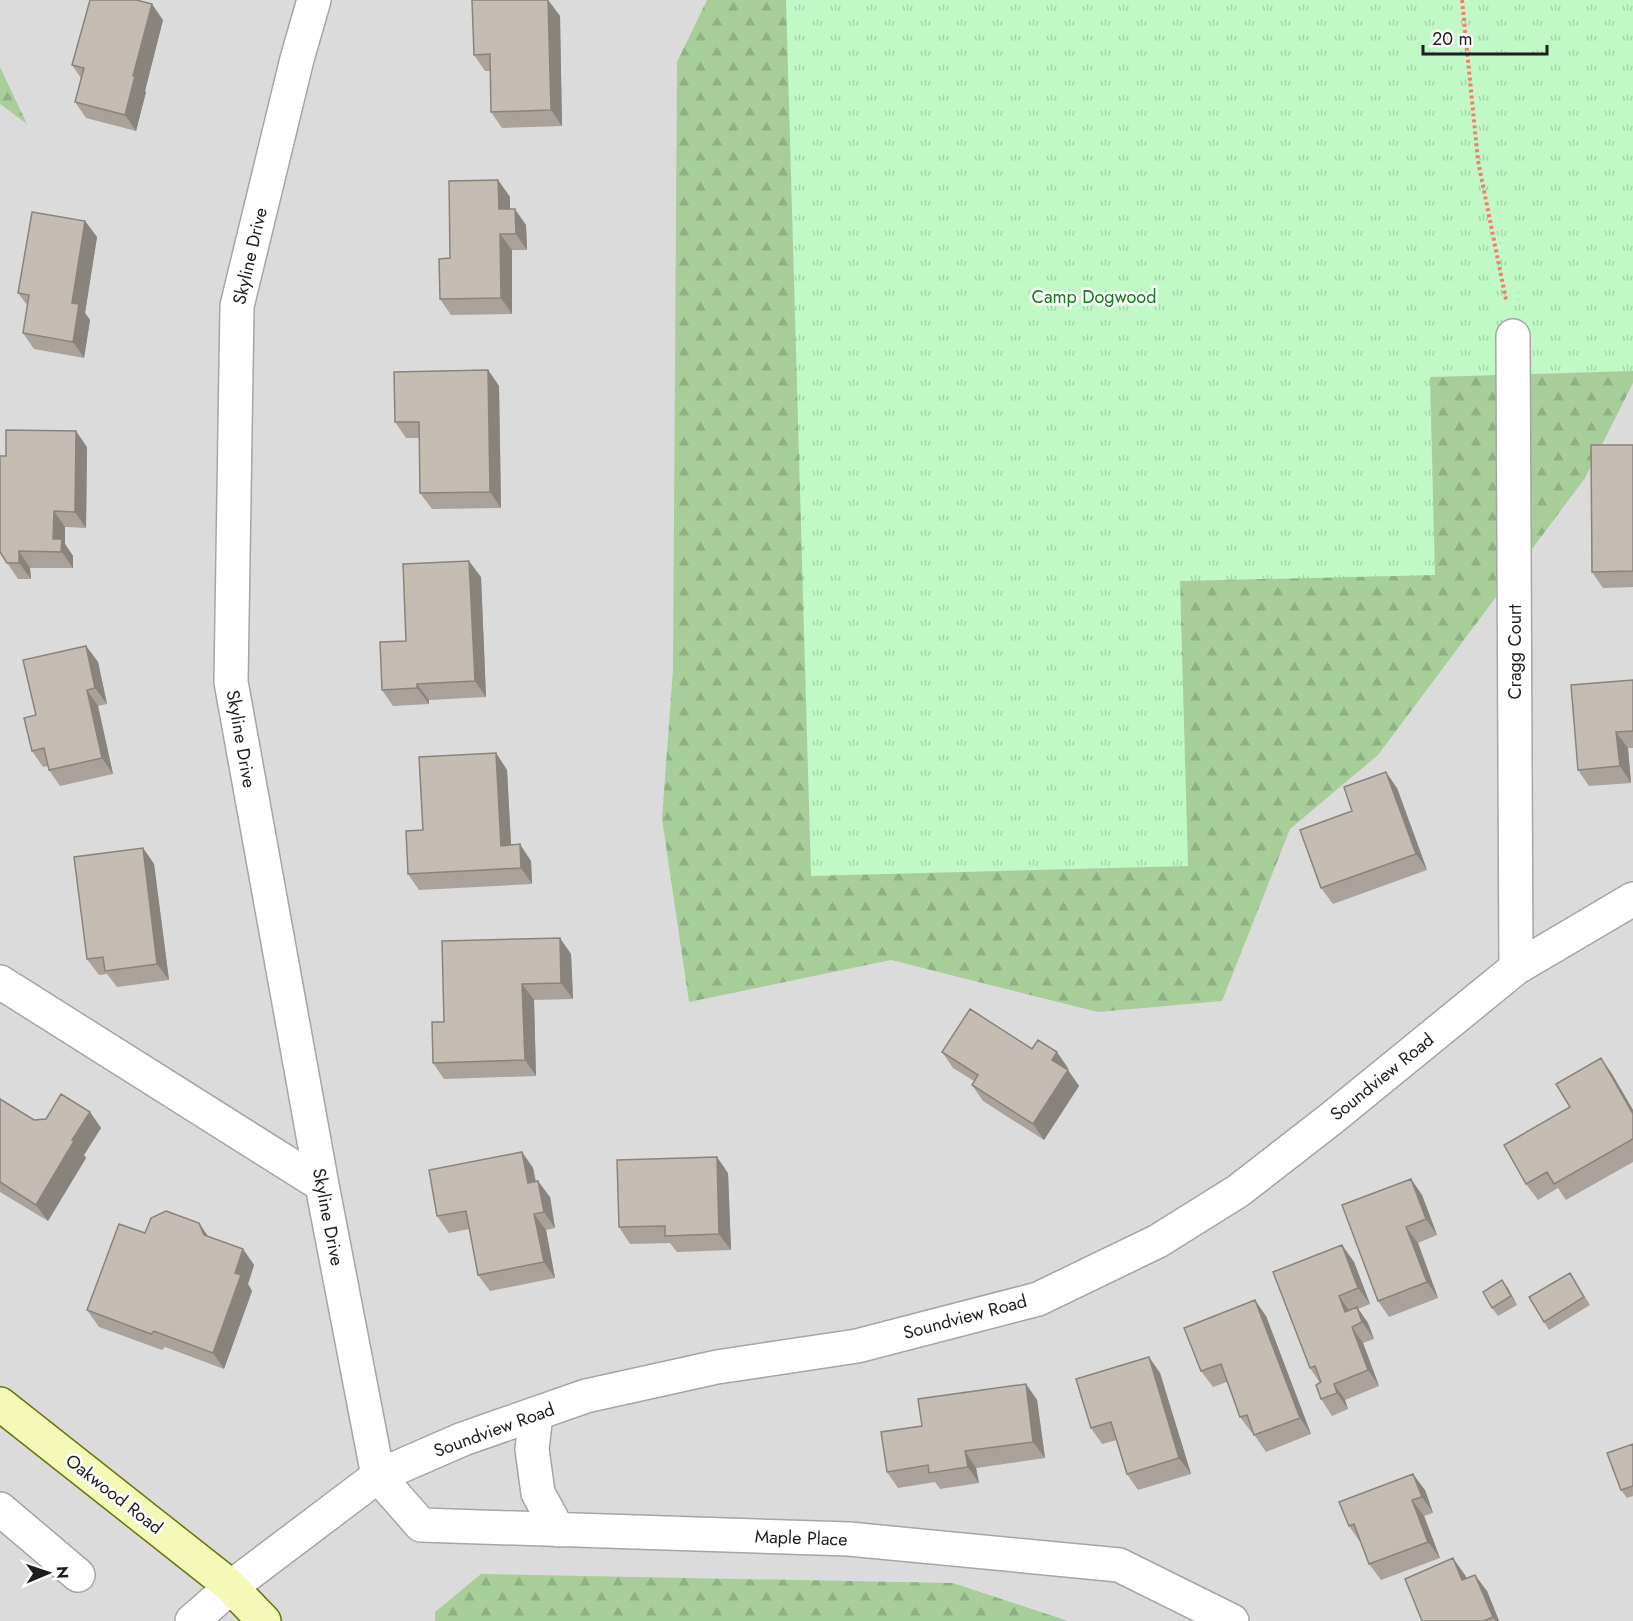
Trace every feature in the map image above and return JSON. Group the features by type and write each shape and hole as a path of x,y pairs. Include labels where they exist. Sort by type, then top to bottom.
{"main road":[{"name":"Oakwood Road","path":"0,1404 229,1586 264,1621"}],"street":[{"name":"Skyline Drive","path":"314,0 297,59 237,306 231,682 322,1185 378,1476"},
{"name":"Cragg Court","path":"1513,336 1516,968"},
{"name":"Soundview Road","path":"192,1621 229,1586 378,1476 463,1439 586,1396 717,1367 857,1346 1038,1299 1158,1241 1238,1191 1332,1118 1516,968 1633,899"},
{"path":"0,982 322,1185"},
{"path":"536,1414 532,1449 538,1493 558,1530"},
{"name":"Maple Place","path":"378,1476 421,1526 849,1539 1119,1565 1232,1621"},
{"path":"0,1509 78,1575"}],"path":[{"path":"1462,0 1478,161 1513,336"}],"shaded area":[{"path":"0,0 1633,0 1633,1621 0,1621"}],"green space":[{"name":"Camp Dogwood","path":"707,0 1633,0 1633,383 1585,478 1378,755 1290,829 1222,1001 1098,1012 891,960 689,1002 662,819 673,669 677,62"},
{"name":"Camp Dogwood","path":"786,0 1633,0 1633,371 1430,377 1435,575 1180,581 1188,866 811,876"},
{"path":"0,67 27,124 0,104"},
{"path":"481,1574 953,1583 1068,1621 435,1621 435,1612"}],"building":[{"path":"90,0 136,0 152,4 125,115 75,102 84,68 72,65"},
{"path":"472,0 548,0 551,110 491,112 490,54 474,55"},
{"path":"498,180 499,209 515,209 516,234 500,234 501,298 440,299 439,259 450,258 449,181"},
{"path":"32,212 85,221 72,303 79,304 73,342 23,333 29,295 18,293"},
{"path":"488,370 490,492 420,493 419,422 395,422 394,372"},
{"path":"6,430 76,431 75,512 54,511 53,539 62,539 61,552 19,551 19,563 7,563 0,552 0,456 6,456"},
{"path":"1591,445 1633,445 1633,571 1592,572"},
{"path":"469,561 475,681 417,684 417,688 382,690 380,642 406,641 403,564"},
{"path":"86,646 95,688 87,690 102,758 49,770 44,748 32,751 24,718 36,715 23,660"},
{"path":"1633,680 1633,731 1616,732 1620,766 1578,770 1571,685"},
{"path":"496,753 501,846 520,844 521,868 408,874 406,831 423,830 419,757"},
{"path":"1386,772 1416,854 1321,888 1300,830 1352,811 1344,787"},
{"path":"143,848 157,964 105,971 103,957 87,959 74,857"},
{"path":"560,938 561,983 522,984 525,1060 433,1063 432,1022 444,1022 442,941"},
{"path":"970,1009 1032,1049 1038,1040 1057,1052 1052,1060 1068,1070 1033,1124 972,1085 978,1075 942,1052"},
{"path":"1601,1058 1633,1114 1633,1139 1554,1184 1547,1172 1526,1184 1504,1145 1570,1107 1556,1084"},
{"path":"61,1094 90,1112 36,1205 0,1182 0,1099 34,1120 46,1119"},
{"path":"522,1152 528,1183 538,1181 544,1212 534,1214 544,1262 478,1275 466,1211 437,1216 429,1170"},
{"path":"717,1157 719,1234 665,1236 665,1226 619,1227 617,1160"},
{"path":"1411,1179 1426,1219 1406,1227 1427,1282 1378,1301 1342,1205"},
{"path":"166,1211 199,1223 204,1235 243,1249 235,1273 241,1275 213,1353 154,1331 151,1334 87,1310 119,1224 145,1233 151,1218"},
{"path":"1342,1245 1358,1288 1339,1296 1345,1312 1357,1307 1362,1322 1352,1327 1368,1370 1334,1384 1337,1393 1321,1399 1316,1385 1321,1382 1315,1366 1310,1368 1273,1272"},
{"path":"1570,1273 1584,1297 1544,1322 1529,1297"},
{"path":"1502,1280 1511,1296 1492,1308 1483,1292"},
{"path":"1255,1300 1300,1418 1254,1435 1247,1415 1240,1417 1221,1364 1201,1371 1184,1328"},
{"path":"1149,1357 1179,1458 1127,1474 1111,1422 1091,1428 1076,1379"},
{"path":"1026,1384 1033,1442 965,1451 968,1467 929,1473 928,1465 887,1472 881,1432 922,1426 918,1399"},
{"path":"1633,1444 1633,1486 1621,1490 1607,1453"},
{"path":"1413,1474 1422,1497 1412,1500 1428,1542 1369,1564 1354,1524 1349,1526 1339,1502"},
{"path":"1453,1558 1462,1580 1475,1575 1493,1617 1484,1621 1422,1621 1405,1579"}]}
